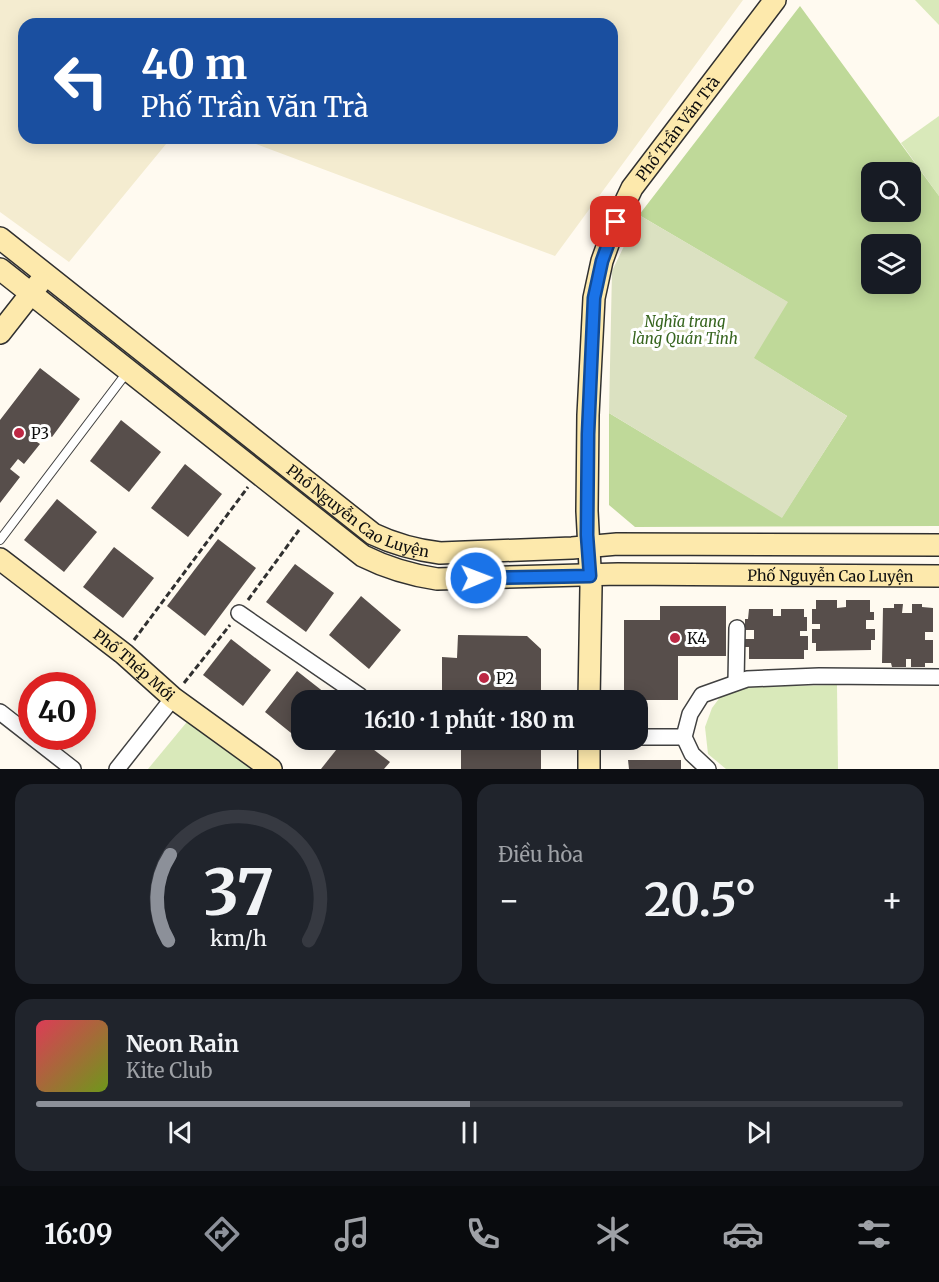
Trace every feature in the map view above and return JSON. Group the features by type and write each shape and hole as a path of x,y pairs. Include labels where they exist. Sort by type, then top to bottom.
{"street":[{"name":"Phố Trần Văn Trà","path":"590,690 588,415 594,298 602,261 616,222 632,188 775,0"},
{"name":"Phố Nguyễn Cao Luyện","path":"0,238 373,534 406,547 440,553 617,544 939,545"},
{"path":"2,276 22,256"},
{"path":"0,333 46,275"},
{"name":"Phố Nguyễn Cao Luyện","path":"2,276 32,294 363,556 397,570 437,579 590,576 939,576"},
{"name":"Phố Thép Mới","path":"0,559 124,654 173,698 271,769"},
{"path":"239,613 351,690"},
{"path":"736,628 736,682"},
{"path":"708,769 692,754 684,737 690,714 702,694 747,679 819,676 939,677"},
{"path":"117,769 173,698"},
{"path":"0,712 73,769"},
{"path":"648,737 684,737"},
{"path":"589,750 589,769"}],"lane":[{"path":"0,540 129,370"}],"path":[{"path":"124,654 258,473"}],"shaded area":[{"path":"0,0 743,0 555,256 256,144 618,144 618,18 18,18 18,144 166,144 69,262 0,212"}],"green space":[{"path":"915,0 939,0 939,25"},
{"path":"800,6 914,162 861,162 861,222 921,222 921,171 939,196 939,526 635,527 609,505 609,413 782,517 847,416 753,358 787,302 639,215"},
{"path":"939,116 939,196 921,171 921,162 915,162 901,143"},
{"name":"Nghĩa trang làng Quán Tỉnh","path":"639,215 788,302 754,358 847,416 782,518 609,413 612,271"},
{"path":"837,685 838,769 726,769 708,754 705,727 712,708 721,696 739,687"},
{"path":"191,717 258,769 148,769"}],"building":[{"name":"P3","path":"40,368 80,399 52,437 41,429 34,440 40,444 24,464 18,459 10,469 20,477 0,503 0,420"},
{"path":"121,420 161,452 129,492 90,461"},
{"path":"185,464 222,494 188,537 151,508"},
{"path":"57,499 97,532 64,572 24,540"},
{"path":"218,539 256,568 205,636 167,606"},
{"path":"114,547 154,578 123,618 83,587"},
{"path":"295,564 334,593 306,632 266,602"},
{"path":"361,596 401,630 369,669 329,635"},
{"path":"816,600 837,600 837,608 846,607 846,600 870,600 870,612 874,612 874,620 866,620 866,629 875,629 875,640 871,640 871,650 816,651 816,643 812,643 812,629 820,629 820,624 812,624 812,609 816,609"},
{"path":"894,604 903,604 902,613 912,613 912,604 922,604 922,607 933,608 933,632 925,632 925,640 933,640 933,663 925,663 925,667 911,667 911,659 906,659 906,667 892,667 891,663 882,663 883,608 894,608"},
{"name":"K4","path":"660,606 726,606 726,656 678,656 678,700 648,700 648,690 624,690 624,620 660,620"},
{"path":"749,609 773,609 773,616 781,616 781,609 804,609 804,617 807,617 807,631 800,631 800,636 808,636 808,650 804,650 804,659 749,659 749,647 745,647 745,639 754,639 754,630 745,630 745,619 748,619"},
{"name":"P2","path":"458,635 527,636 541,649 541,690 442,690 442,657 457,658"},
{"path":"231,639 271,670 243,706 203,675"},
{"path":"297,671 321,690 291,690 291,733 265,712"},
{"path":"336,750 374,750 390,762 384,769 321,769"},
{"path":"461,750 541,750 541,769 461,769"},
{"path":"628,760 681,760 681,769 629,769"}],"place":[{"name":"P3","path":"19,433"},
{"name":"K4","path":"675,638"},
{"name":"P2","path":"484,678"}],"route":[{"path":"476,578 590,576 587,535 588,415 594,298 602,261 616,222"}]}
